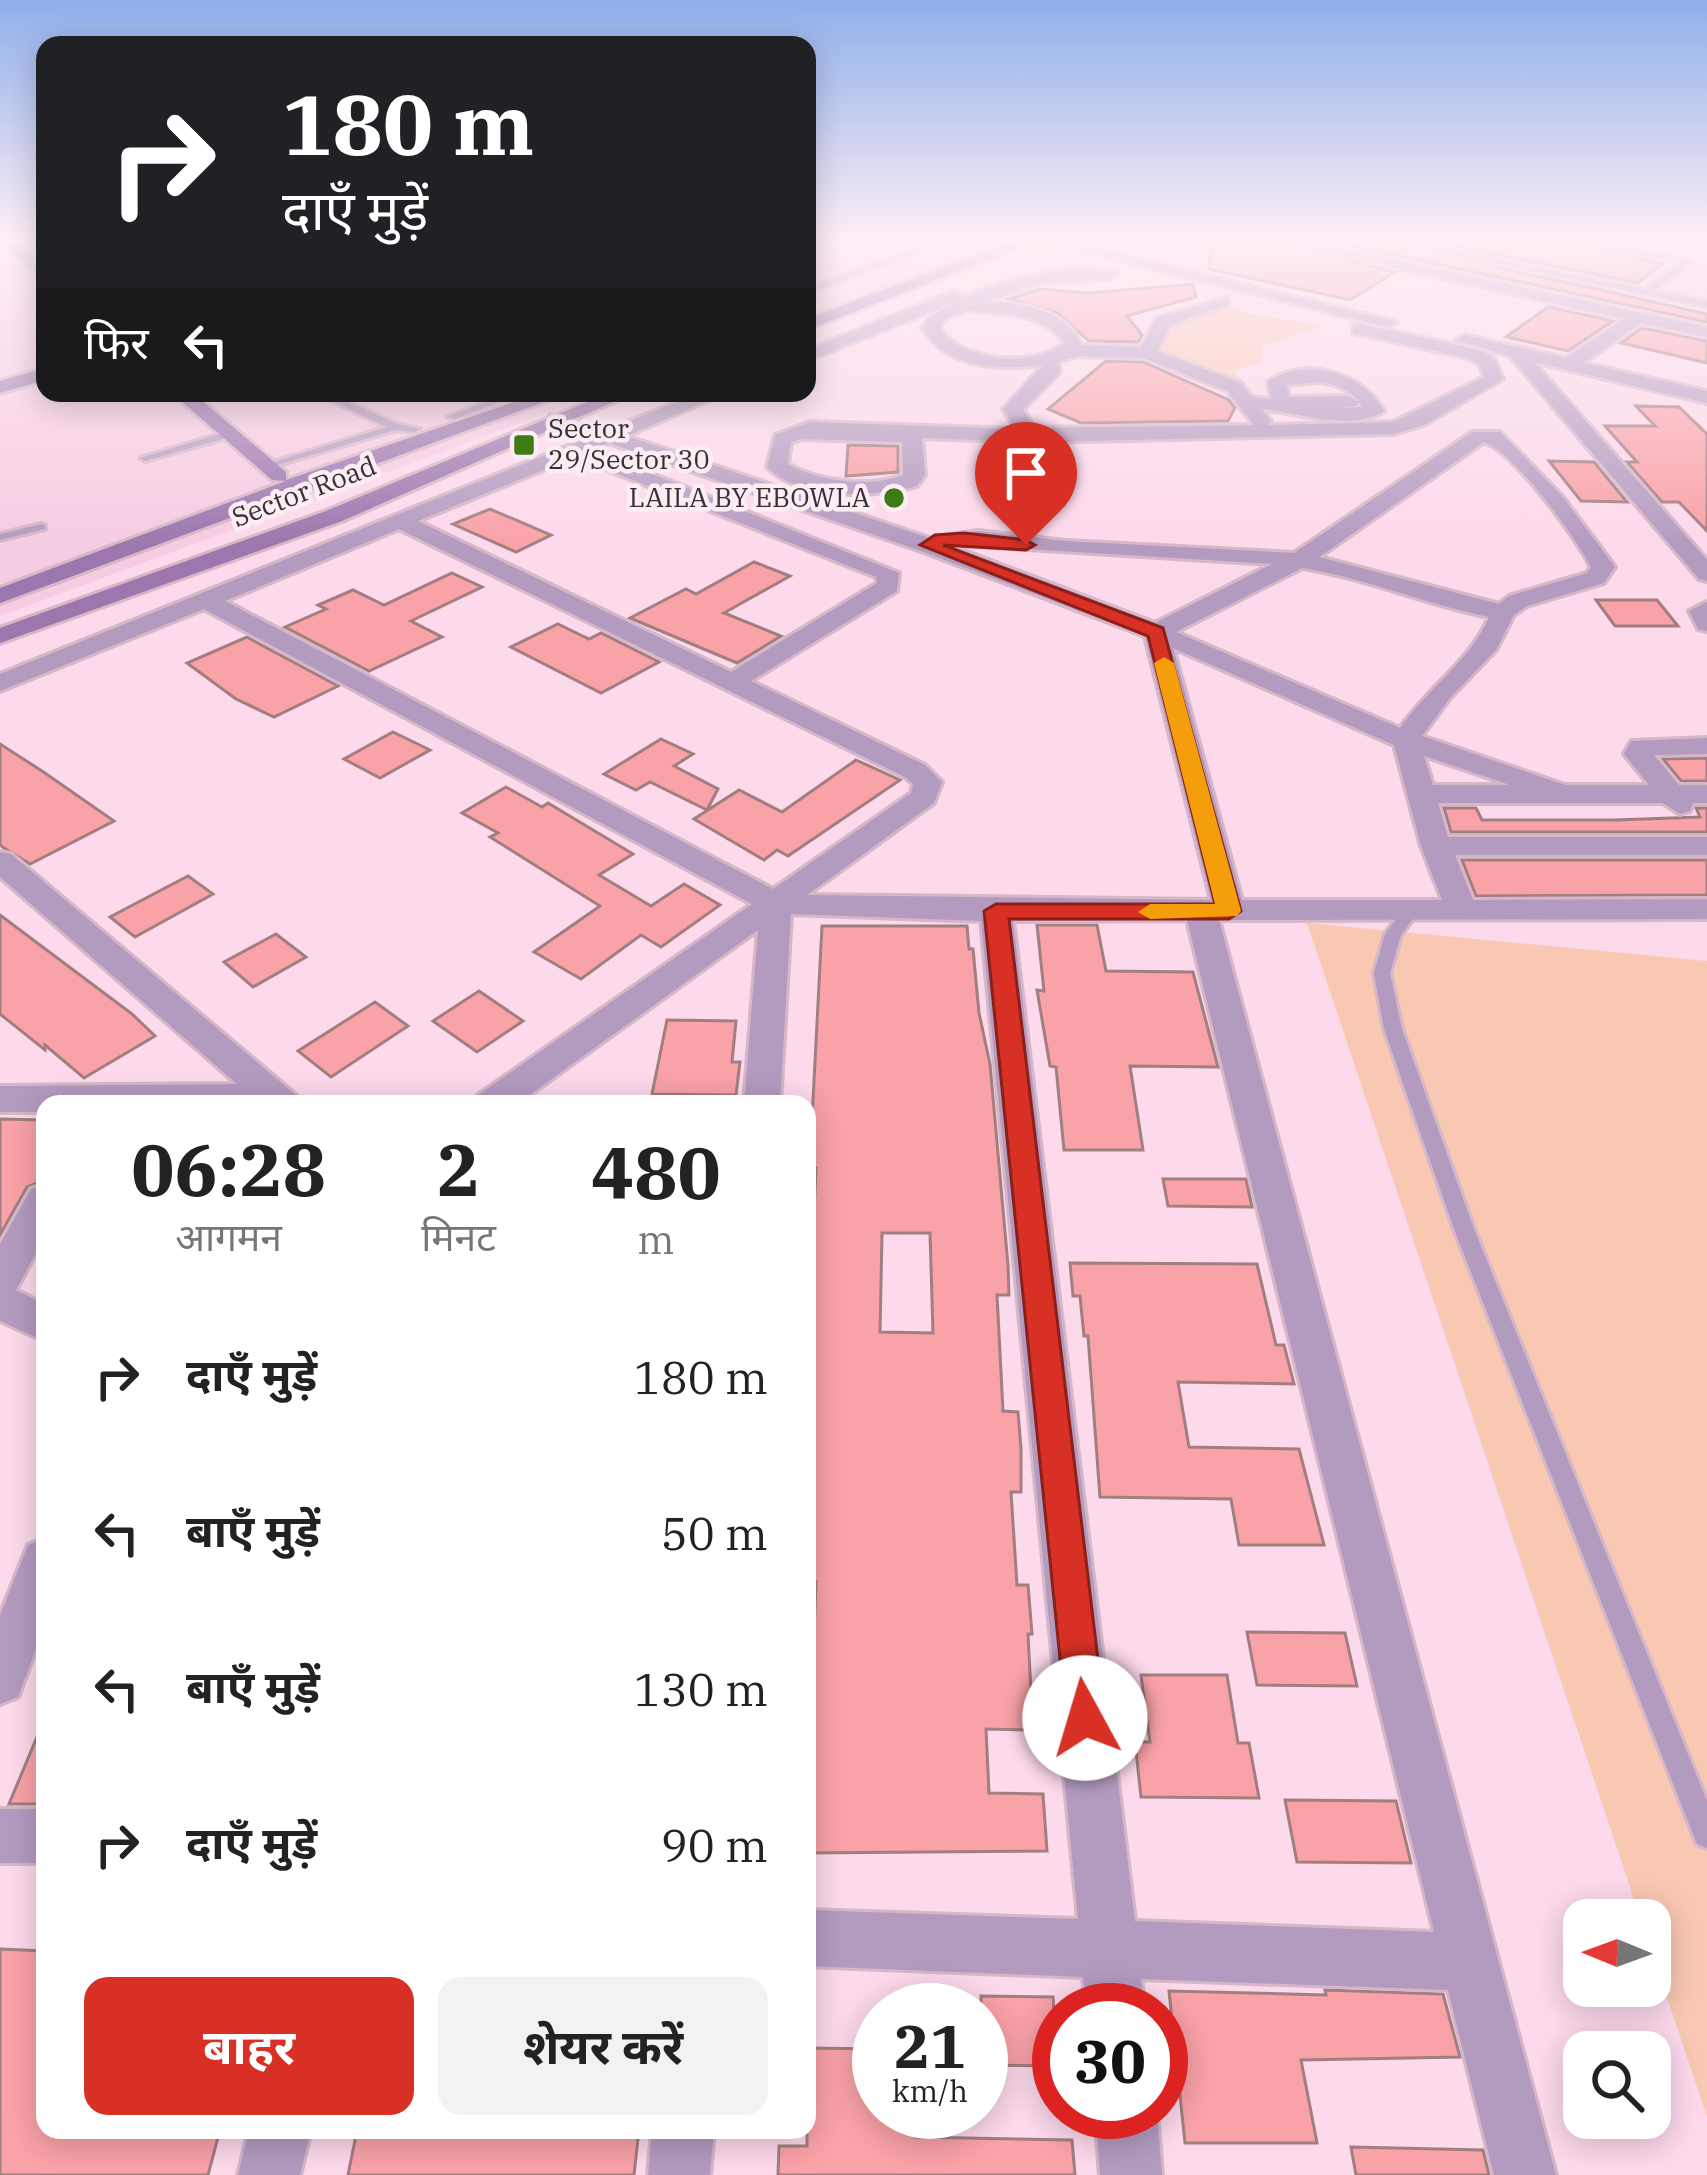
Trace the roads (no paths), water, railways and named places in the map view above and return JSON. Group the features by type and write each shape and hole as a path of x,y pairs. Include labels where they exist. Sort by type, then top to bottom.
{"main road":[{"path":"0,383 36,373"},
{"path":"192,402 278,477"},
{"path":"437,471 402,435 510,402"},
{"name":"Sector Road","path":"278,477 512,402"},
{"name":"Sector Road","path":"0,636 334,516 601,402"},
{"path":"0,596 147,538 192,510 278,477 368,466 395,469 395,478 334,516"}],"street":[{"path":"941,342 954,351 1017,361 1048,359 1069,351 1147,353 1234,387 1268,432"},
{"path":"1069,351 1073,342"},
{"path":"1147,353 1152,342"},
{"path":"810,428 1041,436 1394,428 1417,421 1494,380 1495,371 1474,354 1421,342"},
{"path":"1471,342 1707,397"},
{"path":"1569,364 1601,342"},
{"path":"1516,352 1706,572"},
{"path":"1041,436 1020,423 1013,409 1054,368 1048,359"},
{"path":"1676,390 1707,418"},
{"path":"1399,401 1417,421"},
{"path":"0,683 694,402"},
{"path":"1248,403 1349,402"},
{"path":"557,418 928,545 1156,632 1406,740 1562,794"},
{"path":"764,488 789,475 828,483 910,482 913,440 890,434 788,434 775,458 777,467 789,475"},
{"path":"1156,632 1297,561 1420,472 1488,435 1500,441 1577,525 1599,553 1603,567 1596,578 1579,586 1518,602 1503,612 1495,638 1483,655 1442,691 1406,740"},
{"path":"575,450 887,573 889,586 732,682"},
{"path":"400,520 915,771 928,782 924,797 522,1092"},
{"path":"928,545 964,538 1297,561 1363,572 1417,593 1503,612"},
{"path":"209,602 776,904 996,911 1460,906 1707,909"},
{"path":"1707,609 1701,611 1707,624"},
{"path":"1156,632 1215,911 1468,1962 1525,2175"},
{"path":"1406,740 1436,846 1460,906"},
{"path":"1707,746 1641,747 1638,754 1707,844"},
{"path":"1420,794 1707,794"},
{"path":"1436,846 1707,844"},
{"path":"0,861 272,1095"},
{"path":"763,1095 776,904"},
{"path":"996,911 1114,1983"},
{"path":"0,1099 36,1100"},
{"path":"0,1281 36,1216"},
{"path":"0,1302 36,1320"},
{"path":"0,1679 36,1585"},
{"path":"0,1836 36,1836"},
{"path":"816,1938 1468,1962"},
{"path":"268,2175 278,2139"},
{"path":"679,2175 682,2139"},
{"path":"1128,2139 1131,2175"}],"lane":[{"path":"338,402 402,435"},
{"path":"145,458 229,434"},
{"path":"0,537 41,527"},
{"path":"1414,907 1394,934 1382,974 1393,1029 1464,1229 1707,1834"}],"place":[{"name":"Sector 29/Sector 30","path":"524,445"},
{"name":"LAILA BY EBOWLA","path":"894,498"}]}
